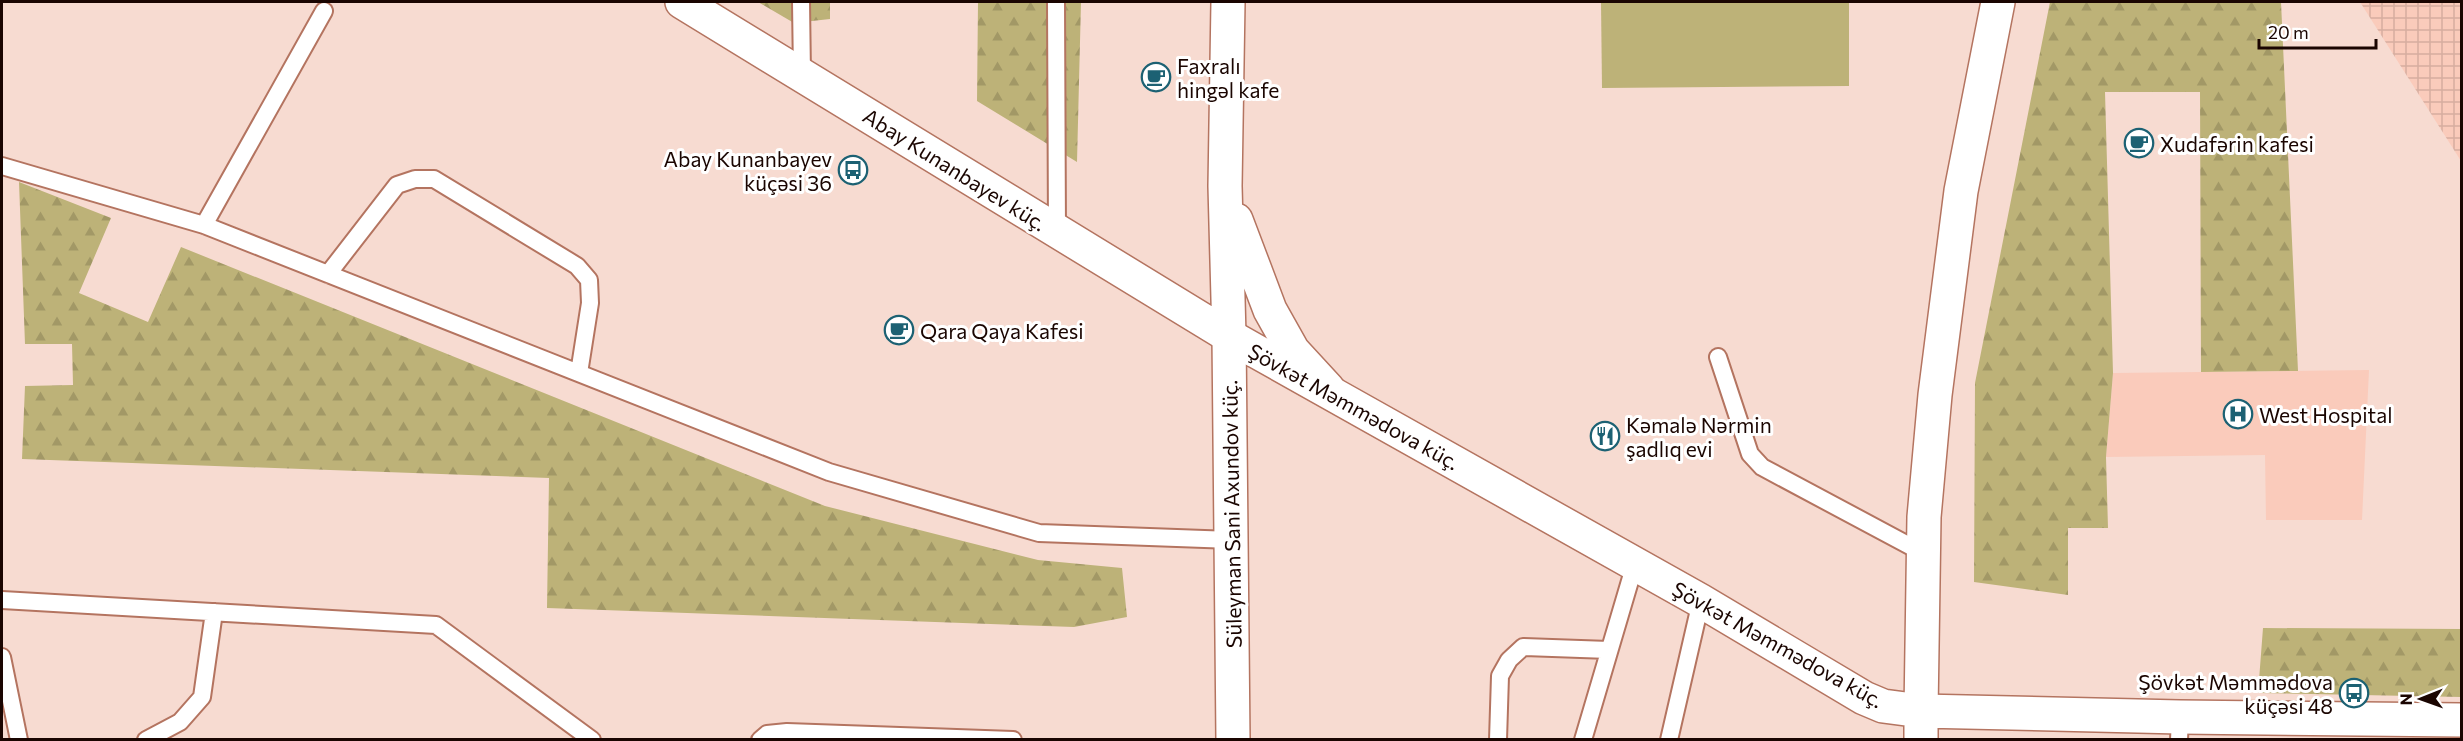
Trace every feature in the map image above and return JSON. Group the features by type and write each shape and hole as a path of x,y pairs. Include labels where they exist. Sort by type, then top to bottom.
{"street":[{"name":"Abay Kunanbayev küç.","path":"682,2 1229,336"},
{"name":"Süleyman Sani Axundov küç.","path":"1228,2 1225,186 1232,540 1233,740"},
{"path":"1921,725 1923,553 1935,395 1961,191 1998,2"},
{"path":"1225,186 1248,258 1270,310 1293,351 1333,395"},
{"name":"Şövkət Məmmədova küç.","path":"1229,336 1701,601 1864,698 1921,725 2179,728 2462,720"}],"lane":[{"path":"801,2 802,75"},
{"path":"1056,2 1057,232"},
{"path":"204,225 324,11"},
{"path":"2,166 204,225 829,472 1039,533 1232,540"},
{"path":"328,274 397,185 415,179 434,179 577,266 588,280 590,303 579,373"},
{"path":"1718,357 1750,454 1762,467 1923,553"},
{"path":"1583,740 1635,564"},
{"path":"2,600 436,625 592,740"},
{"path":"1669,740 1701,601"},
{"path":"146,740 180,722 202,697 214,612"},
{"path":"1498,740 1500,676 1509,660 1523,646 1609,651"},
{"path":"2,657 19,740"},
{"path":"760,740 767,734 787,732 1013,740"}],"shaded area":[{"path":"2360,2 2461,2 2461,161"},
{"name":"West Hospital","path":"2369,370 2362,520 2266,520 2265,455 2106,457 2113,373"}],"green space":[{"path":"758,2 830,2 830,19 794,23"},
{"path":"978,2 1081,2 1077,162 977,101"},
{"path":"1601,2 1849,2 1849,86 1602,88"},
{"path":"2050,2 2281,2 2298,371 2201,372 2200,92 2105,92 2113,373 2106,457 2108,528 2068,528 2068,595 1974,582 1975,383"},
{"path":"19,182 111,218 79,293 148,322 181,247 825,506 1038,560 1122,568 1127,617 1074,627 547,608 549,478 22,459 25,386 73,385 72,344 25,344"},
{"path":"2263,628 2461,629 2461,697 2258,693"}],"place":[{"name":"Faxralı hingəl kafe","path":"1156,77"},
{"name":"Xudafərin kafesi","path":"2139,143"},
{"name":"Abay Kunanbayev küçəsi 36","path":"853,170"},
{"name":"Qara Qaya Kafesi","path":"899,330"},
{"name":"West Hospital","path":"2238,414"},
{"name":"Kəmalə Nərmin şadlıq evi","path":"1605,436"},
{"name":"Şövkət Məmmədova küçəsi 48","path":"2354,693"}]}
